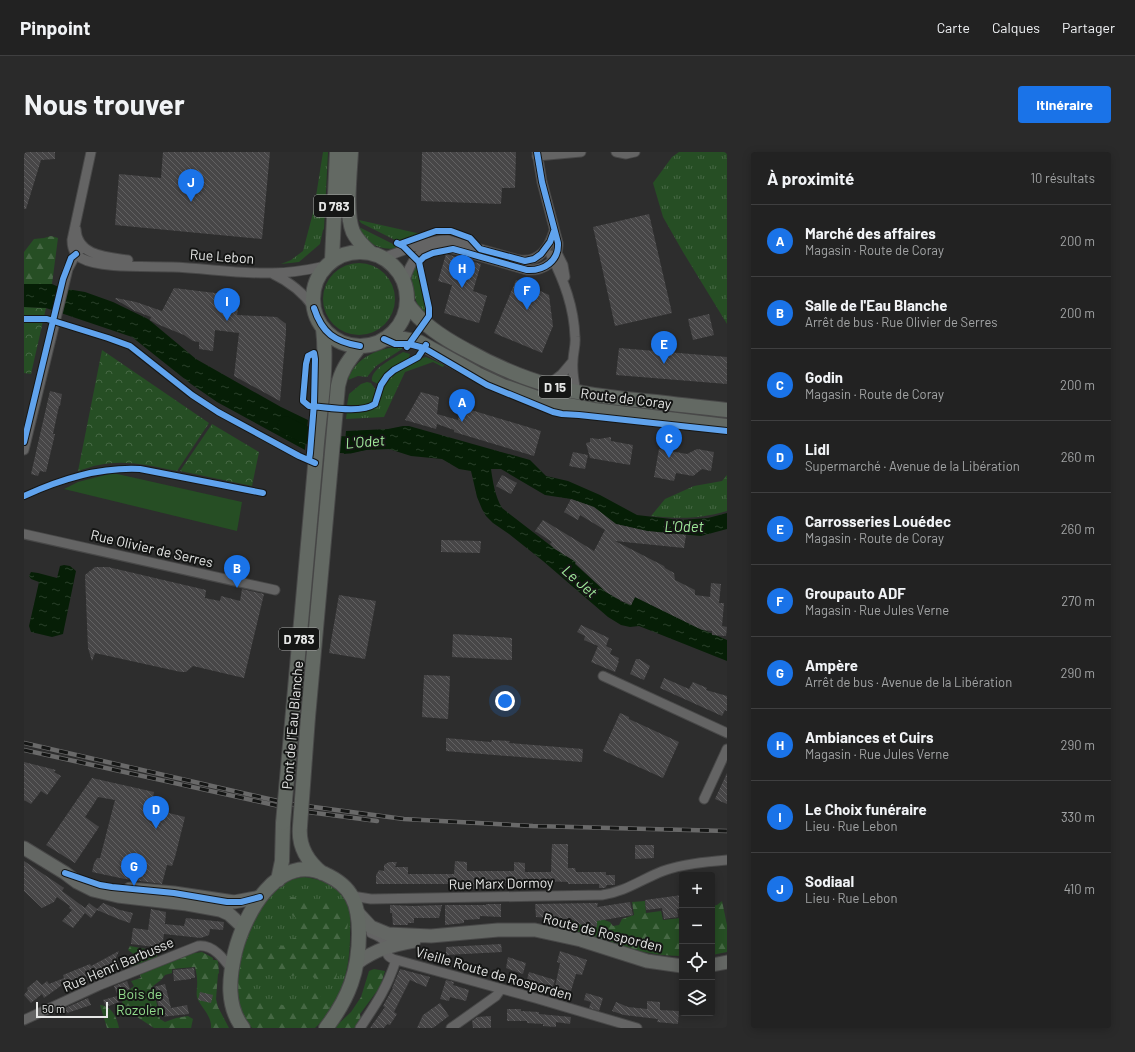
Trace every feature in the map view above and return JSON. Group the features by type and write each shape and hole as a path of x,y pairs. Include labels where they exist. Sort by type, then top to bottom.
{"main road":[{"name":"D 783","path":"329,263 337,152"},
{"name":"D 783","path":"351,152 351,224 359,241 376,256"},
{"path":"357,253 376,256 396,269 404,284 407,303 406,311 402,322 395,331 384,340 360,346 346,344 334,338 323,328 317,319 314,308 313,294 317,280 329,263 350,254 357,253"},
{"name":"Route de Coray","path":"407,303 424,323 457,345 502,368 548,385 576,392 727,410"},
{"name":"Pont de l'Eau Blanche","path":"278,880 282,853 283,823 324,365 325,344 323,328"},
{"name":"Route de Coray","path":"384,340 405,339 419,342 477,374 503,386 546,401 594,410 727,426"},
{"name":"Pont de l'Eau Blanche","path":"323,873 311,863 303,851 300,837 300,826 336,404 340,376 346,364 360,346"},
{"path":"24,848 65,873 112,887 167,897 225,912 236,919 243,927"},
{"path":"243,1028 232,1008 230,990 236,946 253,906 260,897 286,874 301,870 323,873 338,881 352,896 357,912 359,927 357,963 348,993 338,1012 326,1028"},
{"path":"167,897 234,902 260,897"},
{"name":"Route de Rosporden","path":"357,912 372,927 383,933 394,935 444,935 518,929 544,932 581,940 647,961 679,966"},
{"name":"Route de Rosporden","path":"357,963 374,952 386,947 444,935"},
{"path":"715,964 727,962"}],"street":[{"path":"76,254 72,245 91,152"},
{"path":"376,256 441,240 454,241 527,270 544,268 555,256 558,243 537,154 581,152"},
{"path":"616,152 626,154 635,152"},
{"path":"24,450 68,269 76,254 83,246 77,235 76,227"},
{"path":"404,284 408,269 413,260 427,250 442,247 479,252 525,261 538,257 548,246 554,231"},
{"name":"Rue Lebon","path":"83,246 88,251 97,255 171,266 271,273 308,270 329,263"},
{"path":"548,246 555,256 570,303 575,333 573,361 576,392"},
{"name":"Rue Lebon","path":"76,254 83,259 109,264 145,267 171,266"},
{"name":"Rue Lebon","path":"271,273 294,286 308,299 314,308"},
{"path":"548,385 562,374 573,361"},
{"name":"Rue Olivier de Serres","path":"24,534 275,590"},
{"path":"603,676 727,733"},
{"path":"704,799 727,749"},
{"name":"Rue Marx Dormoy","path":"352,896 371,899 602,895 619,892 661,872 676,867 727,860"},
{"name":"Vieille Route de Rosporden","path":"359,927 380,937 384,941 388,956 396,960 637,1028"},
{"name":"Rue Henri Barbusse","path":"24,1020 100,985 202,945 216,952 232,970"},
{"path":"360,1028 388,984 396,960"},
{"path":"451,1028 496,996 501,989"}],"green space":[{"path":"323,152 328,152 324,229 320,244 299,262 281,264 291,260 303,251 314,209"},
{"path":"679,152 727,152 727,324 663,217 653,183 672,157"},
{"path":"359,220 421,234 399,242 361,223"},
{"path":"359,227 397,246 398,248 391,249 375,245 366,238 358,228"},
{"path":"51,236 58,238 52,284 24,284 24,252 34,239"},
{"path":"359,263 379,269 389,279 395,299 389,319 379,329 359,335 339,329 329,319 323,299 329,279 339,269"},
{"path":"416,263 418,266 426,306 426,315 419,308 415,298 411,277 412,270"},
{"path":"24,307 46,308 31,374 24,373"},
{"path":"402,346 402,349 376,366 367,377 358,376 348,380 356,365 369,355 385,349"},
{"path":"102,350 209,423 177,471 138,464 109,463 96,465 78,471"},
{"path":"403,352 410,354 408,360 396,365 388,371 378,384 372,381 372,377 379,368"},
{"path":"426,357 444,365 443,367 433,362 405,372 384,417 346,419 347,411 364,411 376,406 379,403 386,382 393,374 404,366"},
{"path":"367,382 371,383 377,392 375,401 369,405 347,405 349,394 361,384"},
{"path":"212,424 259,452 252,486 180,471"},
{"path":"113,473 242,502 237,531 64,489 78,482"},
{"path":"727,475 727,511 707,516 689,518 651,516 665,499 694,486 722,481"},
{"path":"304,877 319,880 332,886 342,896 349,909 350,949 346,974 342,986 338,997 324,1019 315,1028 252,1028 242,1012 237,993 238,972 242,950 250,929 261,910 273,894 287,882"},
{"path":"291,897 314,902 333,901 341,905 345,910 348,919 348,926 336,978 343,980 338,987 304,973 292,976 265,971 254,976 251,983 254,999 296,1006 308,989 320,989 321,1000 333,1003 312,1028 254,1028 243,1013 240,1005 238,977 242,958 249,942 281,946 298,937 299,921 287,908 286,901"},
{"path":"645,901 646,913 661,911 663,920 679,918 679,956 648,953 615,945 551,922 552,919 574,921 574,924 585,925 596,917 610,922 613,926 619,925 622,919 634,915 632,902"},
{"path":"722,901 727,925 727,952 715,954 715,905"},
{"name":"Bois de Rozolen","path":"130,946 156,951 158,960 174,960 188,954 202,952 213,958 213,960 218,960 219,973 216,999 218,1007 229,1028 211,1028 209,1017 197,998 197,978 195,967 172,969 172,973 165,975 153,986 160,1019 165,1022 188,1016 193,1019 191,1028 154,1028 125,1009 122,1002 128,991 134,986 131,981 141,978 139,972 131,965 131,959 135,955 128,950"},
{"path":"374,969 385,971 380,987 360,1014 361,1020 355,1028 334,1028 351,1012 361,997 369,971"},
{"name":"Bois de Rozolen","path":"100,1005 111,1010 117,1020 119,1028 107,1028"}],"water":[{"path":"24,284 52,284 61,288 85,292 113,302 148,319 196,359 281,407 308,420 305,450 217,402 191,384 132,337 46,308 24,307"},
{"name":"Le Jet","path":"409,426 530,460 546,476 568,481 600,495 637,515 680,520 708,518 727,513 727,529 701,536 647,531 616,524 591,506 571,499 545,495 501,469 491,469 496,494 502,508 555,549 576,562 575,564 606,592 620,601 631,605 635,597 692,625 727,640 727,661 639,626 630,627 621,625 608,617 543,561 486,516 477,497 471,471 459,469 442,459 411,456 389,449 365,450 344,454 346,431 388,429"},
{"path":"60,566 70,566 76,571 63,634 52,637 31,632 29,626 39,582 31,579 29,576 31,572 57,578"}],"building":[{"path":"24,152 55,152 55,159 41,160 26,209 24,209"},
{"path":"163,152 270,152 262,239 115,225 119,174 161,178"},
{"path":"422,152 516,152 515,188 502,188 501,204 421,201"},
{"path":"649,214 672,313 615,326 593,227"},
{"path":"446,254 481,264 473,291 487,296 479,323 444,313 452,285 438,281"},
{"path":"516,280 549,295 553,326 542,353 494,333"},
{"path":"174,288 240,296 237,315 277,317 286,324 280,401 234,376 239,333 215,330 213,351 199,349 199,342 193,341 184,335 157,324 150,320 151,317 135,311 115,299 136,302 162,311"},
{"path":"709,314 714,335 693,340 688,319"},
{"path":"619,348 727,357 727,384 616,375"},
{"path":"50,391 62,394 46,472 40,471 38,476 31,474"},
{"path":"421,392 439,397 437,414 458,420 461,407 541,431 534,456 454,432 454,430 437,424 436,429 405,420"},
{"path":"611,437 611,441 633,445 630,465 590,458 586,443 590,442 590,438 599,439"},
{"path":"659,449 687,454 697,449 714,452 711,471 702,469 693,476 676,473 674,481 654,477"},
{"path":"573,452 588,455 585,469 569,466"},
{"path":"502,475 517,483 511,494 496,486"},
{"path":"571,499 594,507 616,524 647,531 686,535 684,548 615,541 664,566 674,573 675,580 695,590 695,595 710,597 711,583 721,584 719,603 724,603 722,626 727,627 726,636 712,635 712,631 702,630 635,597 631,605 620,600 606,592 575,563 576,562 555,549 550,544 552,542 535,531 543,520 594,551 605,530 580,515 578,520 564,512"},
{"path":"441,540 481,541 480,553 441,552"},
{"path":"95,567 108,567 206,590 205,598 220,601 221,596 240,601 242,589 264,594 244,678 193,666 186,672 181,672 95,653 92,661 88,648 85,575"},
{"path":"339,595 376,601 365,659 329,653"},
{"path":"581,625 609,638 606,646 612,649 610,654 619,658 615,672 591,662 598,646 584,640 585,636 577,632"},
{"path":"453,634 512,638 512,660 452,657"},
{"path":"636,659 639,659 650,666 644,680 630,674"},
{"path":"424,675 450,676 448,719 422,717"},
{"path":"664,678 689,689 693,682 707,688 706,690 727,696 727,711 725,710 722,716 660,688"},
{"path":"620,713 629,717 629,719 679,742 663,778 603,751"},
{"path":"446,738 491,742 492,740 510,741 509,743 583,749 582,762 446,751"},
{"path":"24,762 56,770 54,772 61,776 47,795 41,791 31,804 24,800"},
{"path":"727,773 727,804 715,799"},
{"path":"92,778 154,792 152,803 158,805 157,810 185,817 172,866 167,865 162,884 125,879 92,872 94,863 97,858 100,858 115,800 98,797 85,817 99,827 75,863 46,845"},
{"path":"552,844 568,844 568,868 575,868 576,872 606,872 606,875 615,875 615,885 607,885 605,888 599,888 599,884 568,884 568,882 544,881 540,883 502,883 501,889 469,889 468,884 376,884 376,875 379,870 384,871 384,865 389,862 397,862 395,867 408,867 408,874 454,874 455,861 467,862 467,871 514,871 514,862 525,863 525,872 551,872"},
{"path":"635,845 654,845 654,858 635,859"},
{"path":"24,861 64,888 62,891 85,908 89,903 97,909 103,903 120,910 133,913 130,923 97,910 91,918 85,913 73,928 62,921 72,910 69,908 70,906 57,897 54,902 42,908 24,891"},
{"path":"679,895 679,909 677,909 678,917 664,919 662,908 646,910 645,900"},
{"path":"630,902 633,915 597,921 597,927 588,928 588,925 574,924 574,920 536,917 535,904 598,903 597,907"},
{"path":"501,904 501,917 480,916 480,919 464,920 464,923 445,925 445,905"},
{"path":"390,905 442,905 439,918 414,918 414,923 408,923 408,925 393,925"},
{"path":"151,909 166,912 165,924 184,926 186,918 224,922 223,930 210,929 209,935 201,938 164,934 162,948 131,944 133,928 148,930"},
{"path":"501,944 502,952 446,955 446,947"},
{"path":"119,951 114,962 117,967 103,974 64,989 62,985 44,998 42,994 31,1003 24,995 28,990 27,988 37,980 42,985 47,981 49,984 64,978 63,975 90,964 91,966"},
{"path":"420,951 430,954 429,961 418,958"},
{"path":"560,951 587,960 582,975 576,974 571,991 555,987 560,963 557,962"},
{"path":"508,957 526,963 523,974 506,968"},
{"path":"194,968 195,978 174,981 173,970"},
{"path":"400,969 430,977 426,987 410,980 394,1012 397,1014 390,1025 387,1024 384,1028 370,1028 385,1007 383,1006 393,988"},
{"path":"529,972 555,980 551,993 536,988 537,986 526,983"},
{"path":"446,980 454,982 453,985 469,990 466,1001 450,997 449,1001 440,999"},
{"path":"127,981 130,989 117,994 114,986"},
{"path":"165,984 171,1008 187,1005 189,1014 161,1017 154,987"},
{"path":"200,992 213,995 211,1003 198,1000"},
{"path":"586,993 603,998 599,1011 589,1008 591,1002 584,1000"},
{"path":"117,996 119,1002 106,1007 103,1000"},
{"path":"88,998 91,1005 67,1013 65,1008"},
{"path":"647,1001 660,1002 660,1010 679,1011 678,1024 657,1022 658,1019 624,1015 612,1011 616,1002 628,1007 647,1009"},
{"path":"440,1003 449,1016 433,1028 417,1028 423,1015"},
{"path":"507,1009 521,1009 521,1011 539,1012 539,1014 571,1017 570,1024 556,1022 556,1027 527,1023 527,1021 507,1021"},
{"path":"491,1016 491,1028 473,1028 472,1021 477,1017"}],"waterway":[{"name":"L'Odet","path":"286,425 308,436 341,445 368,441"}],"railway":[{"path":"24,743 291,804 404,819 533,826 727,831"},
{"path":"24,750 279,806"},
{"path":"308,812 377,821"}],"cycle path":[{"path":"419,262 424,257 433,253 453,249 527,270 539,269 549,264 556,255 558,243 542,182 537,152"},
{"path":"400,244 436,231 451,231 470,238 480,249 525,261 534,259 541,254 550,242 554,231"},
{"path":"397,243 403,246 419,262 429,308 429,316 407,347"},
{"path":"24,442 63,279 71,258 76,254"},
{"path":"314,308 321,324 331,335 343,342 360,346"},
{"path":"24,319 47,319 130,346 192,395 218,412 299,456 315,463"},
{"path":"384,339 395,344 409,344 424,348 487,385 553,412 727,431"},
{"path":"309,460 310,453 314,403 315,359 314,353 308,356 303,401 309,406 316,407 361,409 375,404 381,385 387,376 394,370 418,357 426,345"},
{"path":"24,496 52,484 80,475 125,469 140,469 263,493"},
{"path":"65,873 100,885 174,893 227,902 241,902 260,897"}],"place":[{"name":"Sodiaal","path":"191,202"},
{"name":"Ambiances et Cuirs","path":"462,288"},
{"name":"Groupauto ADF","path":"527,310"},
{"name":"Le Choix funéraire","path":"227,321"},
{"name":"Carrosseries Louédec","path":"664,364"},
{"name":"Marché des affaires","path":"462,422"},
{"name":"Godin","path":"669,458"},
{"name":"Salle de l'Eau Blanche","path":"237,588"},
{"name":"Lidl","path":"156,829"},
{"name":"Ampère","path":"134,886"}]}
